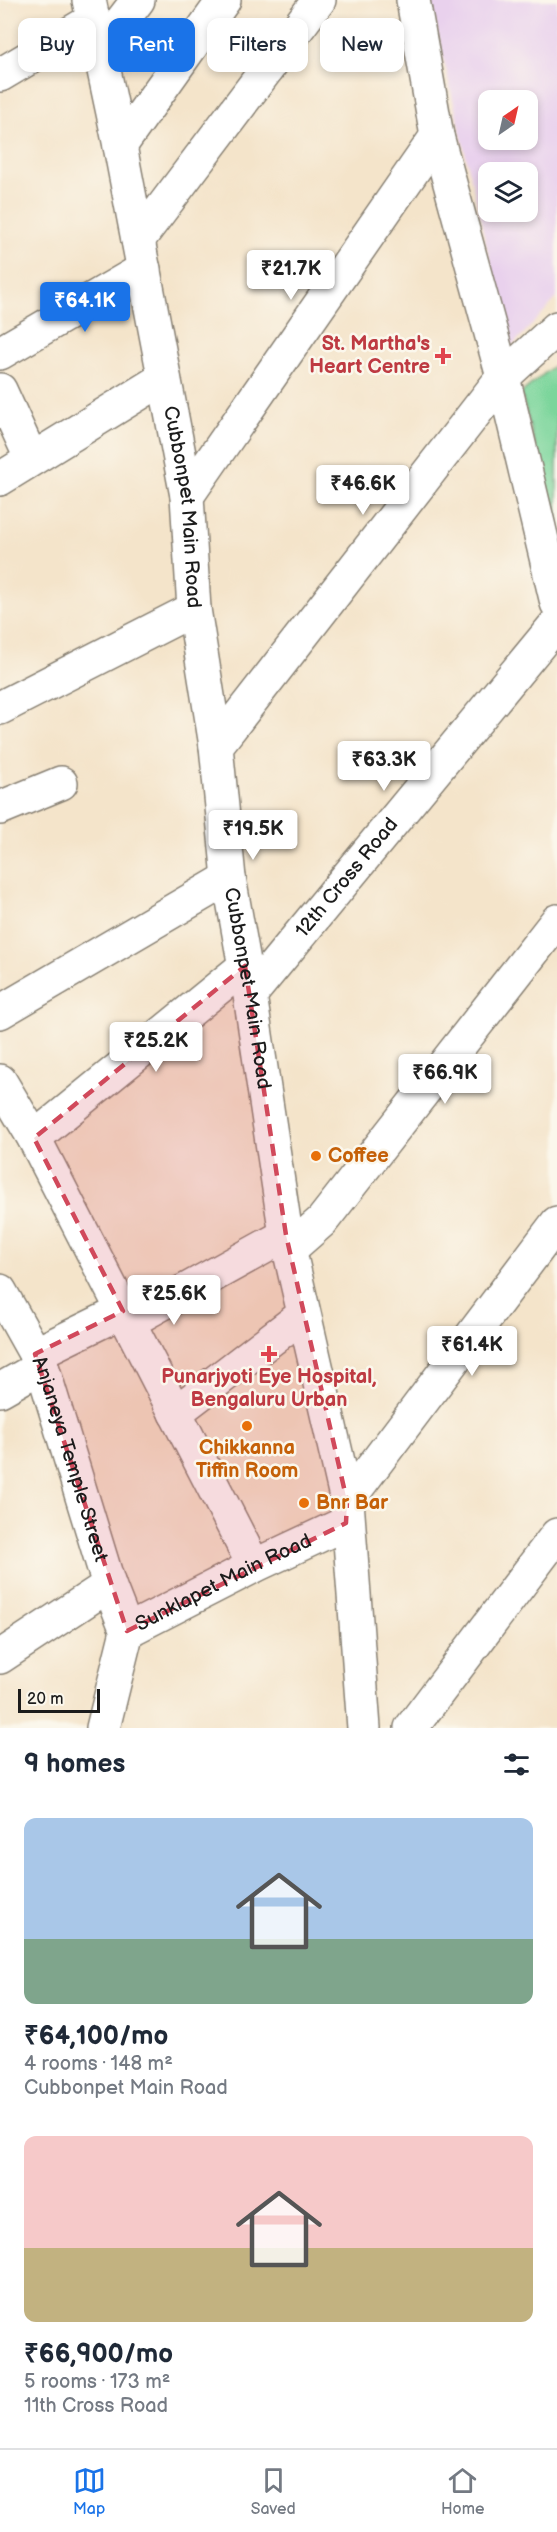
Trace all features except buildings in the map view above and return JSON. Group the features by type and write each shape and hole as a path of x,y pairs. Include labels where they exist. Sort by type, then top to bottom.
{"street":[{"path":"96,22 138,0"},
{"path":"120,146 224,0"},
{"path":"0,352 141,255 319,0"},
{"path":"413,0 437,136 503,377 557,603"},
{"name":"Cubbonpet Main Road","path":"96,38 120,146 187,496 194,609 216,746 229,878 248,980 288,1242 346,1512 363,1727"},
{"path":"0,75 18,65"},
{"path":"187,496 437,136"},
{"path":"216,746 503,377 557,328"},
{"path":"0,479 164,378"},
{"path":"0,390 31,458"},
{"path":"0,708 194,609"},
{"name":"12th Cross Road","path":"34,1138 248,980 557,622"},
{"path":"0,808 61,783"},
{"path":"0,1012 229,878"},
{"path":"0,1390 38,1360 123,1311 143,1314 288,1242 322,1221 557,921"},
{"path":"0,1081 34,1138 254,1566"},
{"path":"346,1512 557,1223"},
{"name":"Anjaneya Temple Street","path":"0,1292 38,1360 127,1631"},
{"path":"175,1413 303,1316"},
{"name":"Sunklapet Main Road","path":"103,1728 127,1631 254,1566 346,1512"},
{"path":"411,1728 557,1534"},
{"path":"0,1657 110,1585"}],"highlighted area":[{"path":"245,966 286,1235 347,1501 346,1523 127,1631 35,1354 123,1311 34,1138"}],"shaded area":[{"path":"430,0 557,0 557,298 510,348 481,222 538,222 538,162 478,162 478,209"}],"green space":[{"path":"557,363 557,528 521,393"}],"place":[{"name":"St. Martha's Heart Centre","path":"443,356"},
{"name":"Coffee","path":"316,1156"},
{"name":"Punarjyoti Eye Hospital, Bengaluru Urban","path":"269,1354"},
{"name":"Chikkanna Tiffin Room","path":"247,1426"},
{"name":"Bnr Bar","path":"304,1503"}]}
